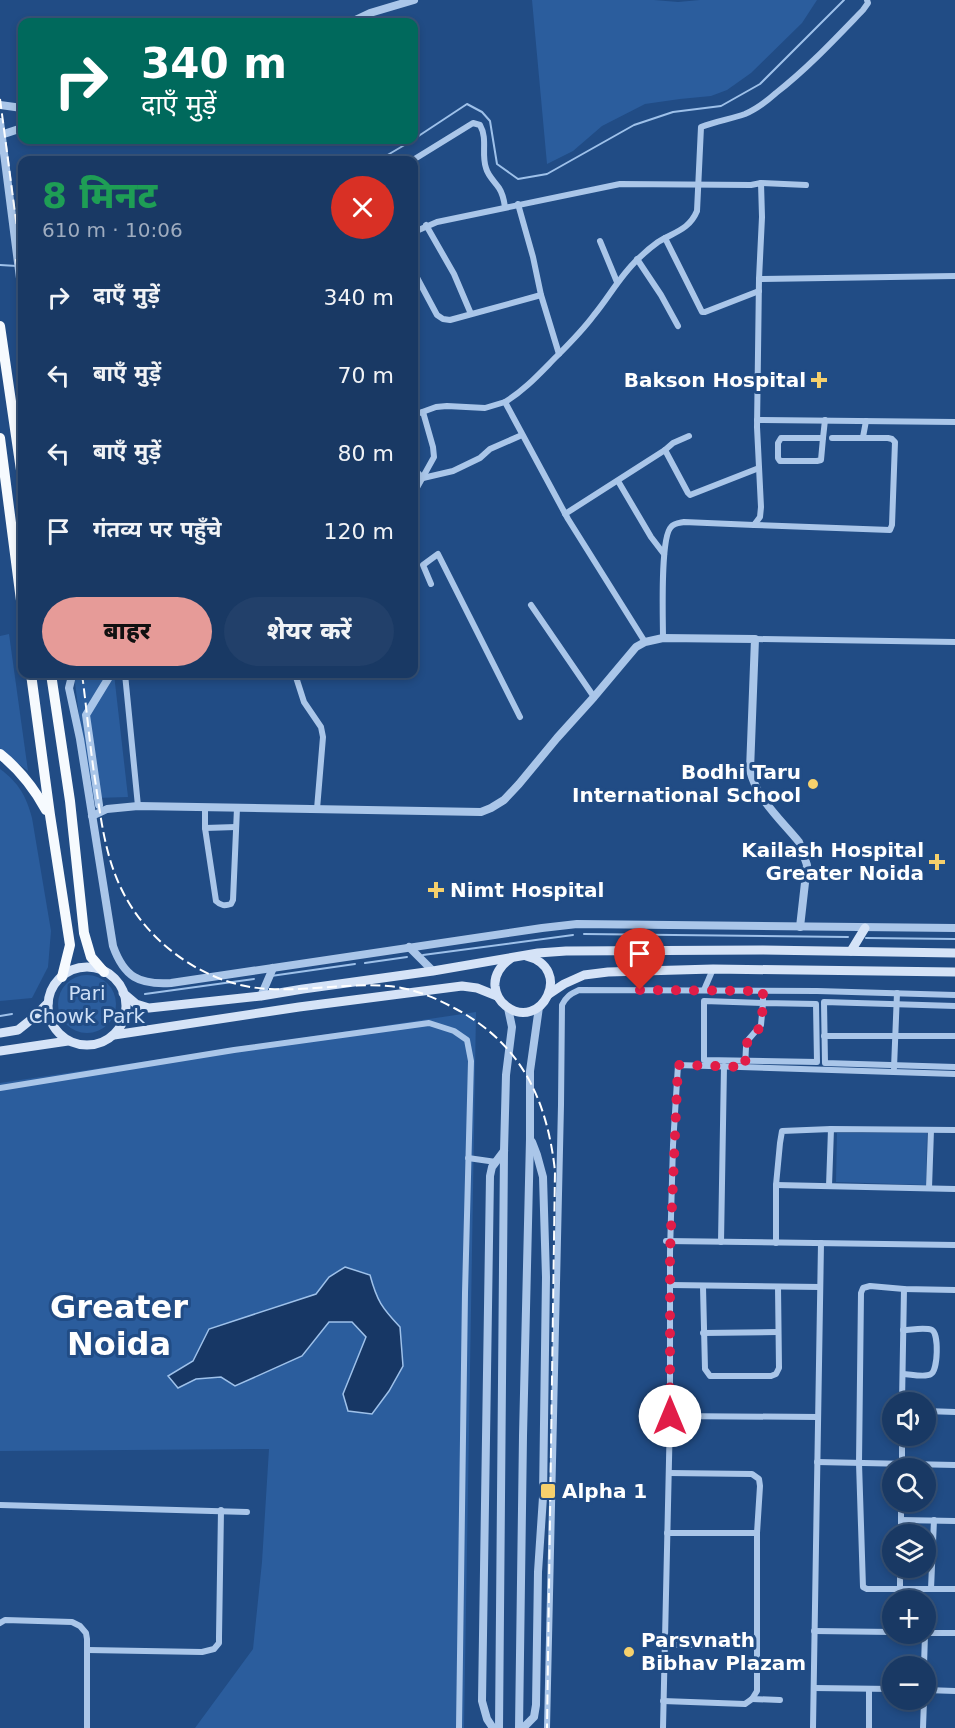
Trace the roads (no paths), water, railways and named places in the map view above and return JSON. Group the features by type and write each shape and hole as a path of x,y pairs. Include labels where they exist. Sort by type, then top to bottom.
{"highway":[{"path":"0,326 18,450"},
{"path":"0,438 18,577"},
{"path":"32,678 70,945 62,977"},
{"path":"52,678 70,801 84,933 91,957 104,972"},
{"path":"0,754 35,789 50,815"}],"main road":[{"path":"851,951 865,928"},
{"path":"123,993 136,1004 149,1008 261,996 566,951 955,953"},
{"path":"526,956 545,967 551,980 549,994"},
{"path":"512,958 500,968 495,989 502,1003 519,1012 529,1012 539,1007 549,994 584,975 608,972 713,969 955,972"},
{"path":"82,968 93,968 104,972 119,984 126,1004 125,1015 114,1035 92,1045 80,1045 68,1041 59,1034 49,1014 48,1003 55,984 62,977 82,968"},
{"path":"114,1035 299,1007 462,986 477,988 497,996"},
{"path":"0,1032 18,1030 48,1003"},
{"path":"0,1051 68,1041"}],"street":[{"path":"359,18 414,0"},
{"path":"418,414 436,407 447,406 485,408 505,402 530,383 595,314 637,259 693,220 697,211 701,127 745,114 762,104 794,79 826,49 863,10 868,3 867,0"},
{"path":"0,105 18,107"},
{"path":"0,122 18,261"},
{"path":"418,157 473,123 480,125 484,131 486,170 499,187 506,207"},
{"path":"2,135 18,129"},
{"path":"754,525 760,517 761,507 757,420 761,183"},
{"path":"418,230 437,222 620,184 806,185"},
{"path":"518,204 541,295 559,354"},
{"path":"426,225 454,274 471,314"},
{"path":"665,238 702,312 759,291"},
{"path":"600,241 618,282"},
{"path":"637,259 662,295 678,326"},
{"path":"759,279 955,276"},
{"path":"418,279 437,315 450,320 541,295"},
{"path":"505,402 565,514 645,642"},
{"path":"418,487 434,454 423,412"},
{"path":"757,420 955,422"},
{"path":"824,438 781,438 778,443 778,458 780,461 820,461 824,438 825,420"},
{"path":"863,437 866,421"},
{"path":"423,478 453,471 480,458 490,449 522,435"},
{"path":"565,514 673,443 689,436"},
{"path":"663,638 666,535 670,527 676,524 684,522 890,530 895,442 888,438 832,438"},
{"path":"665,450 690,495 759,468"},
{"path":"418,473 423,478"},
{"path":"618,480 651,537 664,554"},
{"path":"431,584 423,565 438,554 520,717"},
{"path":"531,605 594,697"},
{"path":"90,801 103,807 481,812 504,800 631,652 645,642 663,638 955,642"},
{"path":"755,639 750,770 758,793 799,842 803,851 807,865 800,927"},
{"path":"71,678 69,688 80,739 112,946 117,960 126,971 143,982 155,984 577,924 955,928"},
{"path":"103,807 86,715 109,678"},
{"path":"125,678 138,806"},
{"path":"296,678 304,702 321,727 323,737 317,809"},
{"path":"55,699 69,688"},
{"path":"92,816 103,807"},
{"path":"206,807 205,828 216,901 220,905 231,904 233,900 237,808"},
{"path":"205,828 236,827"},
{"path":"409,947 432,971"},
{"path":"261,996 273,968"},
{"path":"705,990 713,969"},
{"path":"547,1728 562,1005 565,999 569,994 579,990 955,995"},
{"path":"745,1064 748,1040 761,1025 763,991"},
{"path":"894,1069 897,993"},
{"path":"663,1728 670,1416 668,1242 678,1065 724,1066 745,1064 817,1062 816,1004 704,1001 704,1060 745,1064 894,1069 955,1067"},
{"path":"955,1006 824,1002 825,1063 955,1074"},
{"path":"521,1728 523,1436 531,1071 539,1007"},
{"path":"500,1728 504,1151 506,1075 512,1027 508,1008"},
{"path":"0,1088 222,1051 429,1023 465,1037 469,1044 471,1061 459,1728"},
{"path":"824,1036 955,1036"},
{"path":"721,1242 724,1066"},
{"path":"829,1186 831,1129"},
{"path":"929,1188 932,1130"},
{"path":"776,1242 776,1185 782,1131 955,1130"},
{"path":"521,1728 534,1717 536,1706 538,1572 543,1497 546,1277 543,1177 530,1139"},
{"path":"493,1728 487,1719 482,1701 490,1176 504,1151"},
{"path":"468,1158 496,1162"},
{"path":"776,1185 955,1189"},
{"path":"668,1242 955,1245"},
{"path":"813,1728 821,1243"},
{"path":"670,1285 820,1287"},
{"path":"955,1290 870,1286 863,1288 861,1293 859,1463 861,1583 863,1587 867,1589 955,1589"},
{"path":"703,1287 705,1369 710,1376 771,1376 776,1374 779,1368 778,1287"},
{"path":"903,1392 904,1289"},
{"path":"903,1330 929,1329 937,1336 936,1368 933,1373 928,1375 903,1374"},
{"path":"703,1333 778,1332"},
{"path":"936,1411 955,1412"},
{"path":"670,1416 818,1417"},
{"path":"817,1462 882,1465"},
{"path":"936,1465 955,1465"},
{"path":"663,1701 745,1704 757,1691 759,1479 752,1474 669,1473"},
{"path":"0,1505 247,1512"},
{"path":"88,1650 202,1652 214,1649 219,1643 221,1510"},
{"path":"901,1512 901,1524"},
{"path":"901,1520 955,1521"},
{"path":"931,1589 934,1520"},
{"path":"667,1533 757,1533"},
{"path":"900,1578 900,1588"},
{"path":"0,1623 5,1620 72,1622 86,1633 88,1650 87,1728"},
{"path":"814,1631 882,1632"},
{"path":"936,1633 955,1633"},
{"path":"665,1645 757,1645"},
{"path":"814,1688 882,1689"},
{"path":"869,1689 869,1728"},
{"path":"936,1690 955,1691"},
{"path":"752,1699 780,1701"},
{"path":"923,1728 924,1710"}],"waterway":[{"path":"418,136 467,104 482,112 490,121 497,164 518,179 547,174 634,125 673,112 721,106 760,84 844,0"},
{"path":"386,156 406,144"},
{"path":"0,265 17,266"},
{"path":"584,934 848,937"},
{"path":"423,955 573,935"},
{"path":"866,938 955,939"},
{"path":"365,963 407,957"},
{"path":"271,976 355,964"},
{"path":"145,994 254,979"},
{"path":"0,1016 12,1014"}],"railway":[{"path":"0,99 18,236"},
{"path":"16,259 18,273"},
{"path":"82,678 98,801 110,861 129,903 141,920 171,951 208,974 249,987 285,989 358,985 388,986 431,997 479,1023 498,1039 527,1076 537,1097 545,1120 555,1171 547,1728"}],"place":[{"name":"Bakson Hospital","path":"819,380"},
{"name":"Bodhi Taru International School","path":"813,784"},
{"name":"Kailash Hospital Greater Noida","path":"937,862"},
{"name":"Nimt Hospital","path":"436,890"},
{"name":"Alpha 1","path":"548,1491"},
{"name":"Parsvnath Bibhav Plazam","path":"629,1652"}],"district":[{"name":"Greater Noida","path":"119,1326"}],"park label":[{"name":"Pari Chowk Park","path":"87,1004"}]}
